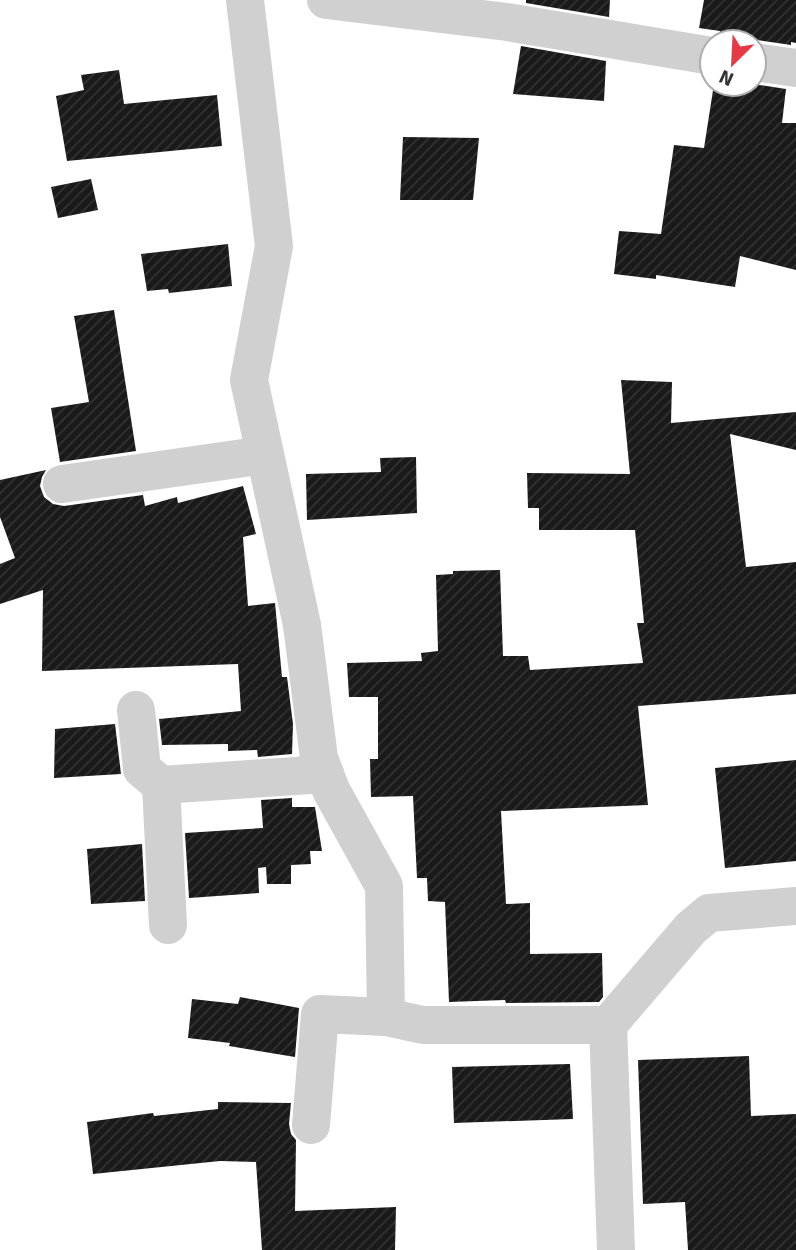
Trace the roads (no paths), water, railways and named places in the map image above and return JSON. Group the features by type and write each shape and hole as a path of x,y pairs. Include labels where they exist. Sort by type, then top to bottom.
{"street":[{"path":"245,0 274,246 249,380 302,625 319,758 331,790 384,886 386,1017"},
{"path":"327,0 508,11 698,53"},
{"path":"768,64 796,68"},
{"path":"62,484 265,455"},
{"path":"136,710 142,769 161,785 325,774"},
{"path":"161,785 168,925"},
{"path":"616,1250 608,1025 691,928 709,913 796,906"},
{"path":"311,1125 320,1014 386,1017 424,1025 608,1025"}]}
